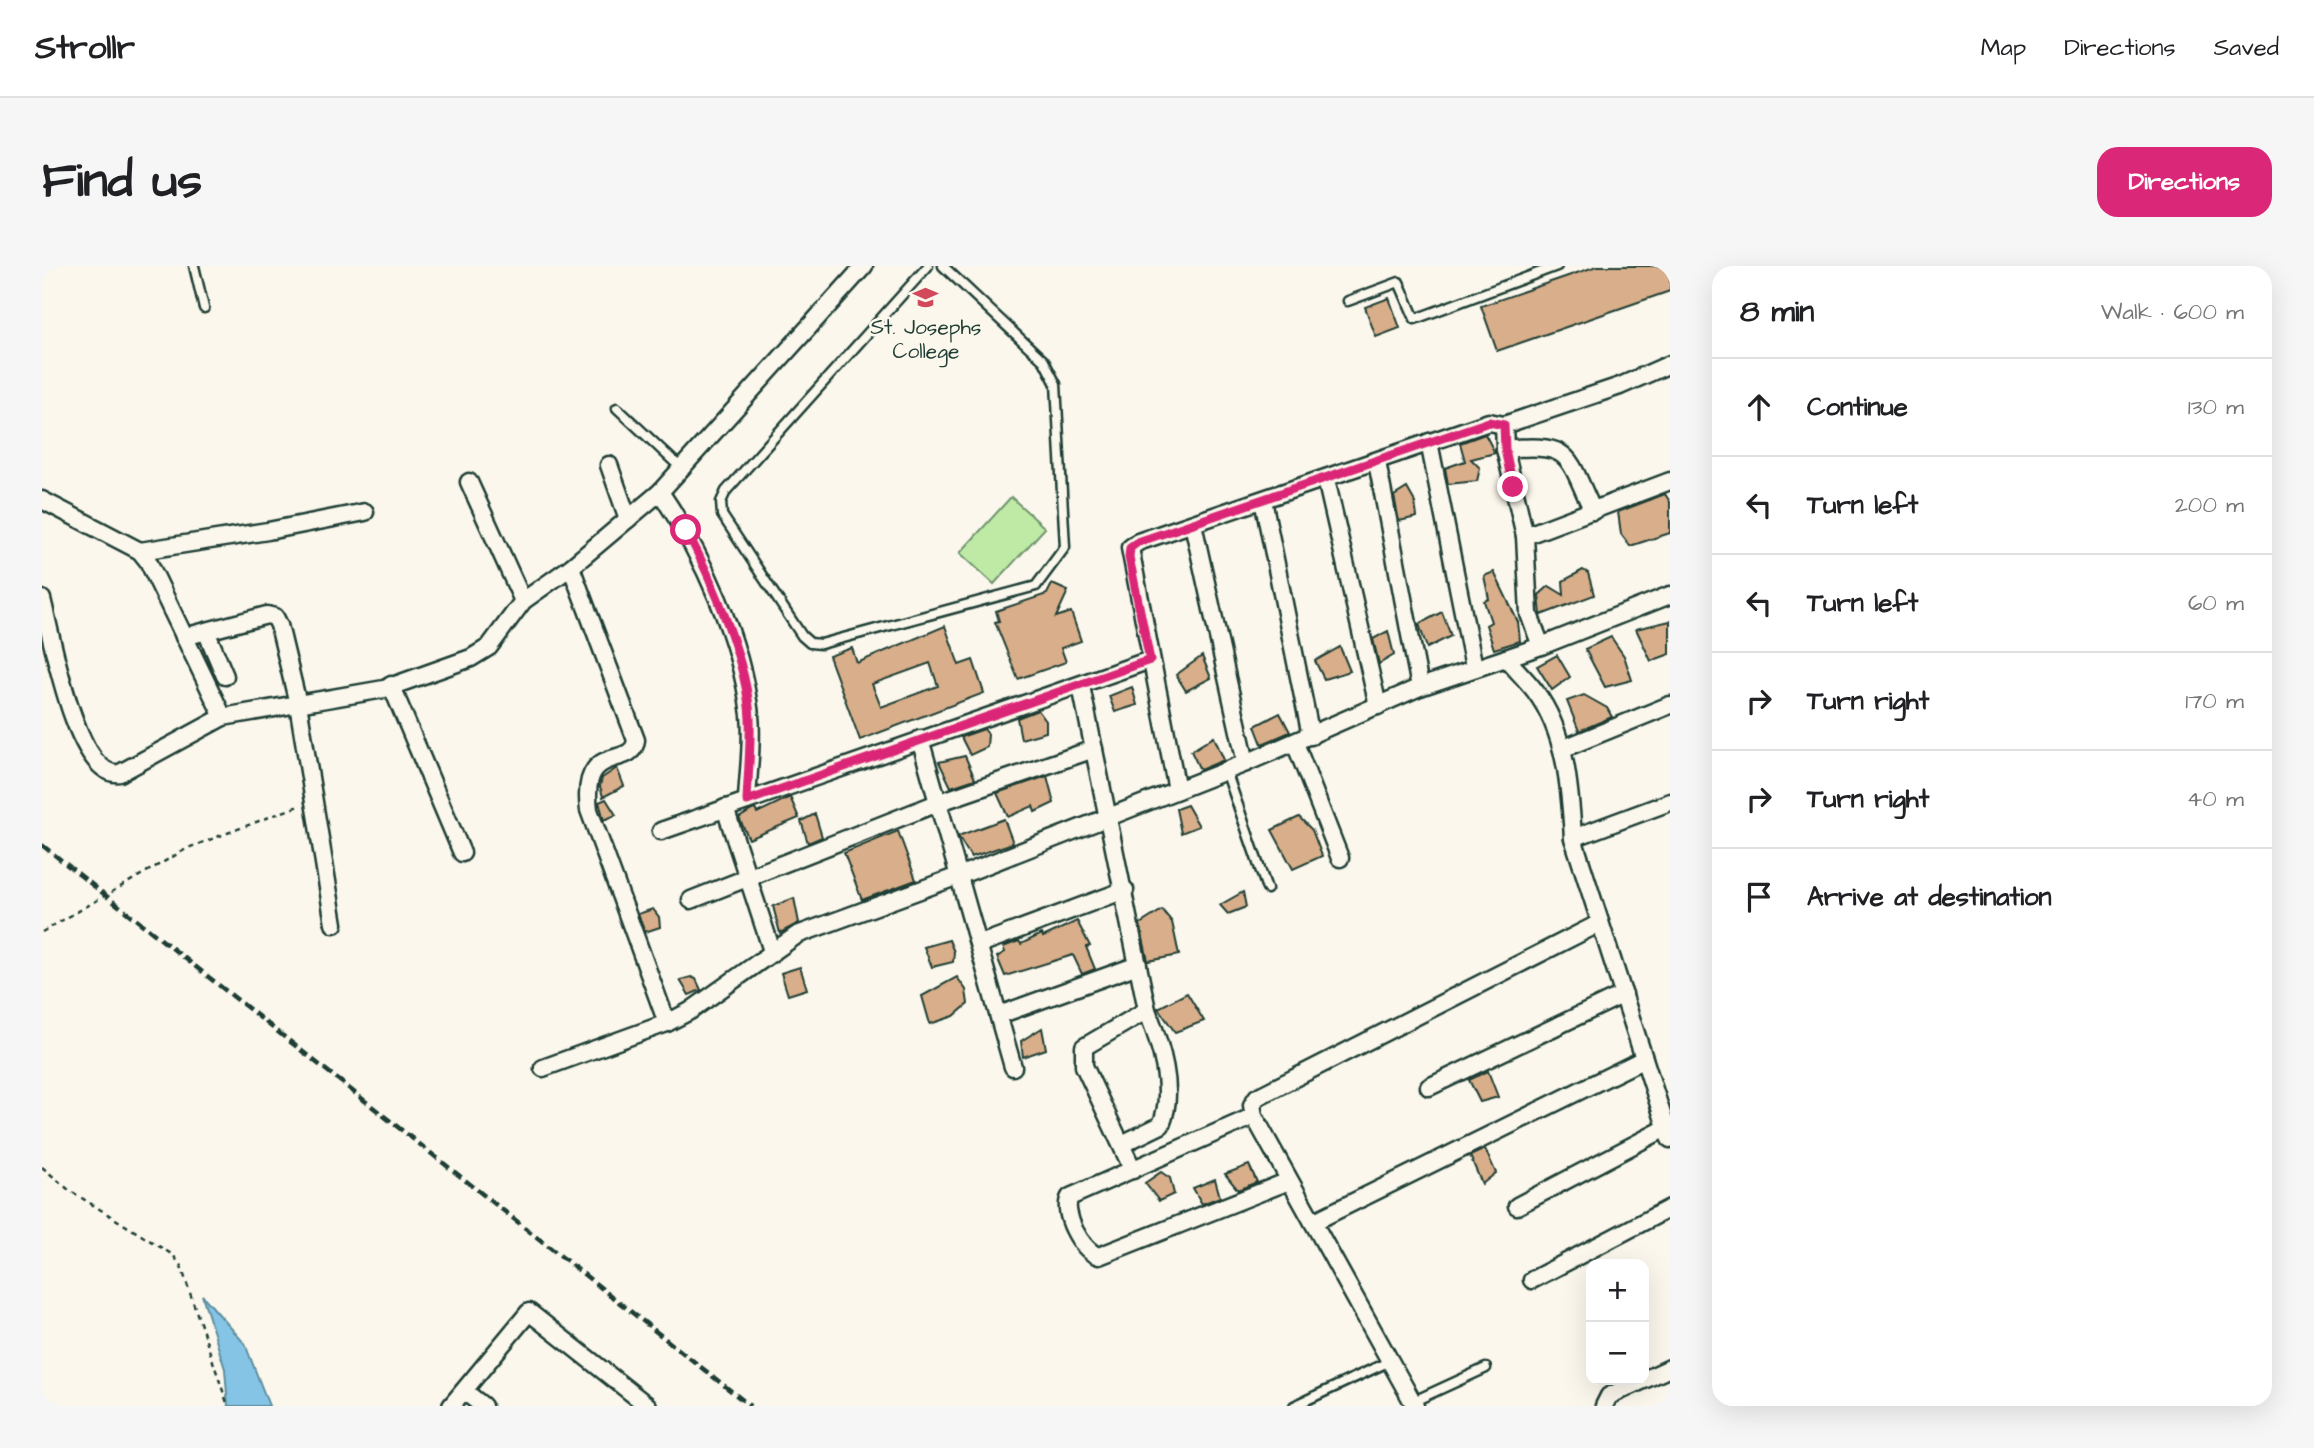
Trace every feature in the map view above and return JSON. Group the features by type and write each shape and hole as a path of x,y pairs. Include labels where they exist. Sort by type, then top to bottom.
{"street":[{"path":"42,599 79,736 101,769 111,774 120,773 223,717 369,693 471,658 489,647 523,600 571,567 660,492 864,266"},
{"path":"1177,790 1130,548 1138,542 1489,422 1504,425 1620,386 1670,364"},
{"path":"1504,425 1505,449 1525,536 1529,614 1541,646"},
{"path":"1429,442 1475,667"},
{"path":"1505,449 1543,445 1554,448 1570,463 1593,511"},
{"path":"1377,462 1420,687"},
{"path":"609,464 628,519"},
{"path":"1326,479 1378,706"},
{"path":"1525,536 1670,481"},
{"path":"469,482 523,600"},
{"path":"660,492 698,552 735,647 750,718 747,801"},
{"path":"42,500 140,551 148,561 223,717"},
{"path":"1263,500 1311,736"},
{"path":"140,551 365,512"},
{"path":"1193,524 1246,763"},
{"path":"571,567 636,740 631,751 598,765 591,772 587,791 589,810 667,1023"},
{"path":"543,1068 667,1023 691,1011 797,935 961,875 1226,771 1420,687 1541,646 1670,594"},
{"path":"184,637 267,615 275,617 298,704 334,924"},
{"path":"206,631 225,676"},
{"path":"1506,658 1535,691 1551,718 1562,749 1573,838 1644,1059 1665,1105 1668,1133 1517,1206"},
{"path":"661,831 1150,660"},
{"path":"391,685 462,853"},
{"path":"1081,686 1125,890 1147,1010 1163,1059 1165,1115 1161,1125 1122,1144"},
{"path":"1562,749 1670,705"},
{"path":"920,739 961,875 1013,1067"},
{"path":"1295,743 1340,858"},
{"path":"691,900 940,802 1094,749"},
{"path":"1573,838 1670,802"},
{"path":"726,808 772,951"},
{"path":"980,944 1125,890"},
{"path":"1413,1404 1254,1116 1252,1105 1257,1097 1600,923"},
{"path":"999,1015 1138,965"},
{"path":"1429,1087 1624,993"},
{"path":"1133,1170 1084,1066 1082,1055 1084,1047 1147,1010"},
{"path":"1313,1222 1644,1059"},
{"path":"1254,1116 1070,1197 1067,1202 1068,1211 1090,1254 1099,1256 1289,1181"},
{"path":"1532,1280 1670,1208"},
{"path":"451,1406 529,1312 648,1406"},
{"path":"1604,1406 1609,1396 1670,1368"},
{"path":"464,1391 483,1406"}],"lane":[{"path":"194,266 205,308"},
{"path":"928,266 726,491 721,502 722,515 802,636 810,643 821,644 1036,586 1065,547 1056,384 1052,372 1044,360 943,266"},
{"path":"1348,301 1399,282 1415,319 1557,266"},
{"path":"617,408 682,468"},
{"path":"1226,771 1267,889"},
{"path":"1294,1406 1390,1361"},
{"path":"1413,1404 1486,1367"}],"path":[{"path":"42,932 188,848 314,800"},
{"path":"42,1167 69,1190 173,1255 181,1266 228,1406"}],"green space":[{"path":"1011,497 1045,528 994,584 960,553"}],"water":[{"path":"202,1295 245,1344 269,1406 228,1406 225,1369"}],"building":[{"path":"1597,266 1670,266 1670,291 1497,351 1481,306"},
{"path":"1389,298 1400,328 1376,337 1365,307"},
{"path":"1485,434 1495,453 1471,459 1480,468 1477,481 1448,484 1445,468 1465,461 1460,443"},
{"path":"1407,488 1415,502 1417,517 1399,521 1394,496"},
{"path":"1665,494 1670,502 1670,533 1630,546 1621,534 1618,512"},
{"path":"1583,570 1588,573 1594,595 1541,615 1539,595 1549,586 1564,595 1563,581"},
{"path":"1494,572 1518,622 1520,641 1494,649 1486,625 1491,622 1484,601 1489,599 1484,576"},
{"path":"1052,584 1068,591 1056,617 1071,612 1081,641 1061,648 1066,662 1018,679 995,622 999,621 996,611 1047,594"},
{"path":"1442,612 1451,636 1427,648 1419,624"},
{"path":"1670,621 1670,654 1651,661 1636,629"},
{"path":"945,626 959,665 973,660 984,693 860,740 829,656 852,648 857,663","holes":["930,663 938,686 881,707 872,684"]},
{"path":"1388,631 1394,655 1379,664 1373,639"},
{"path":"1611,637 1624,656 1632,680 1605,687 1585,649"},
{"path":"1340,647 1350,671 1324,679 1315,661"},
{"path":"1557,655 1570,677 1552,690 1537,666"},
{"path":"1202,656 1211,678 1186,691 1176,675"},
{"path":"1132,687 1137,705 1115,712 1109,696"},
{"path":"1584,695 1607,708 1612,717 1579,731 1567,701"},
{"path":"1038,710 1046,721 1046,732 1021,739 1017,718"},
{"path":"1280,713 1290,732 1262,744 1255,726"},
{"path":"984,729 988,734 987,747 970,755 961,737"},
{"path":"1214,737 1224,760 1200,770 1191,751"},
{"path":"965,756 975,779 951,787 939,762"},
{"path":"617,768 624,786 603,797 600,786 602,778"},
{"path":"1047,776 1054,803 1035,812 1033,806 1008,817 997,793"},
{"path":"790,797 799,818 749,839 739,818 752,810 755,809 757,813"},
{"path":"606,799 616,815 604,820 599,802"},
{"path":"1187,805 1199,826 1181,833 1176,809"},
{"path":"815,814 822,837 808,843 801,821"},
{"path":"1299,817 1312,830 1322,856 1293,869 1272,830"},
{"path":"1004,819 1013,843 971,857 958,836"},
{"path":"898,831 916,880 862,900 844,853"},
{"path":"1243,892 1246,907 1228,914 1220,905"},
{"path":"794,898 799,923 780,933 773,906"},
{"path":"653,909 659,917 660,927 645,932 638,914"},
{"path":"1162,910 1172,922 1179,955 1148,961 1140,924"},
{"path":"1077,921 1090,946 1086,947 1095,969 1082,974 1073,955 1005,976 997,957 1005,952 1003,947 1019,941 1021,944 1042,934 1043,937"},
{"path":"949,940 954,952 953,962 932,967 924,947"},
{"path":"800,967 807,989 788,995 781,973"},
{"path":"691,977 696,979 701,990 689,995 680,980"},
{"path":"957,977 966,990 968,1004 954,1016 930,1024 922,996"},
{"path":"1187,993 1204,1021 1175,1032 1158,1008"},
{"path":"1042,1028 1046,1049 1023,1057 1021,1041"},
{"path":"1488,1071 1498,1097 1480,1102 1469,1080"},
{"path":"1485,1149 1496,1173 1482,1184 1470,1156"},
{"path":"1249,1165 1257,1182 1238,1190 1225,1174"},
{"path":"1161,1172 1170,1178 1174,1194 1159,1201 1145,1183"},
{"path":"1215,1179 1220,1197 1202,1204 1193,1188"}],"railway":[{"path":"42,845 750,1406"}],"place":[{"name":"St. Josephs College","path":"926,298"}],"route":[{"path":"686,530 698,552 735,647 746,686 750,718 747,801 1150,660 1129,557 1130,548 1138,542 1489,422 1504,425 1505,449 1513,487"}]}
